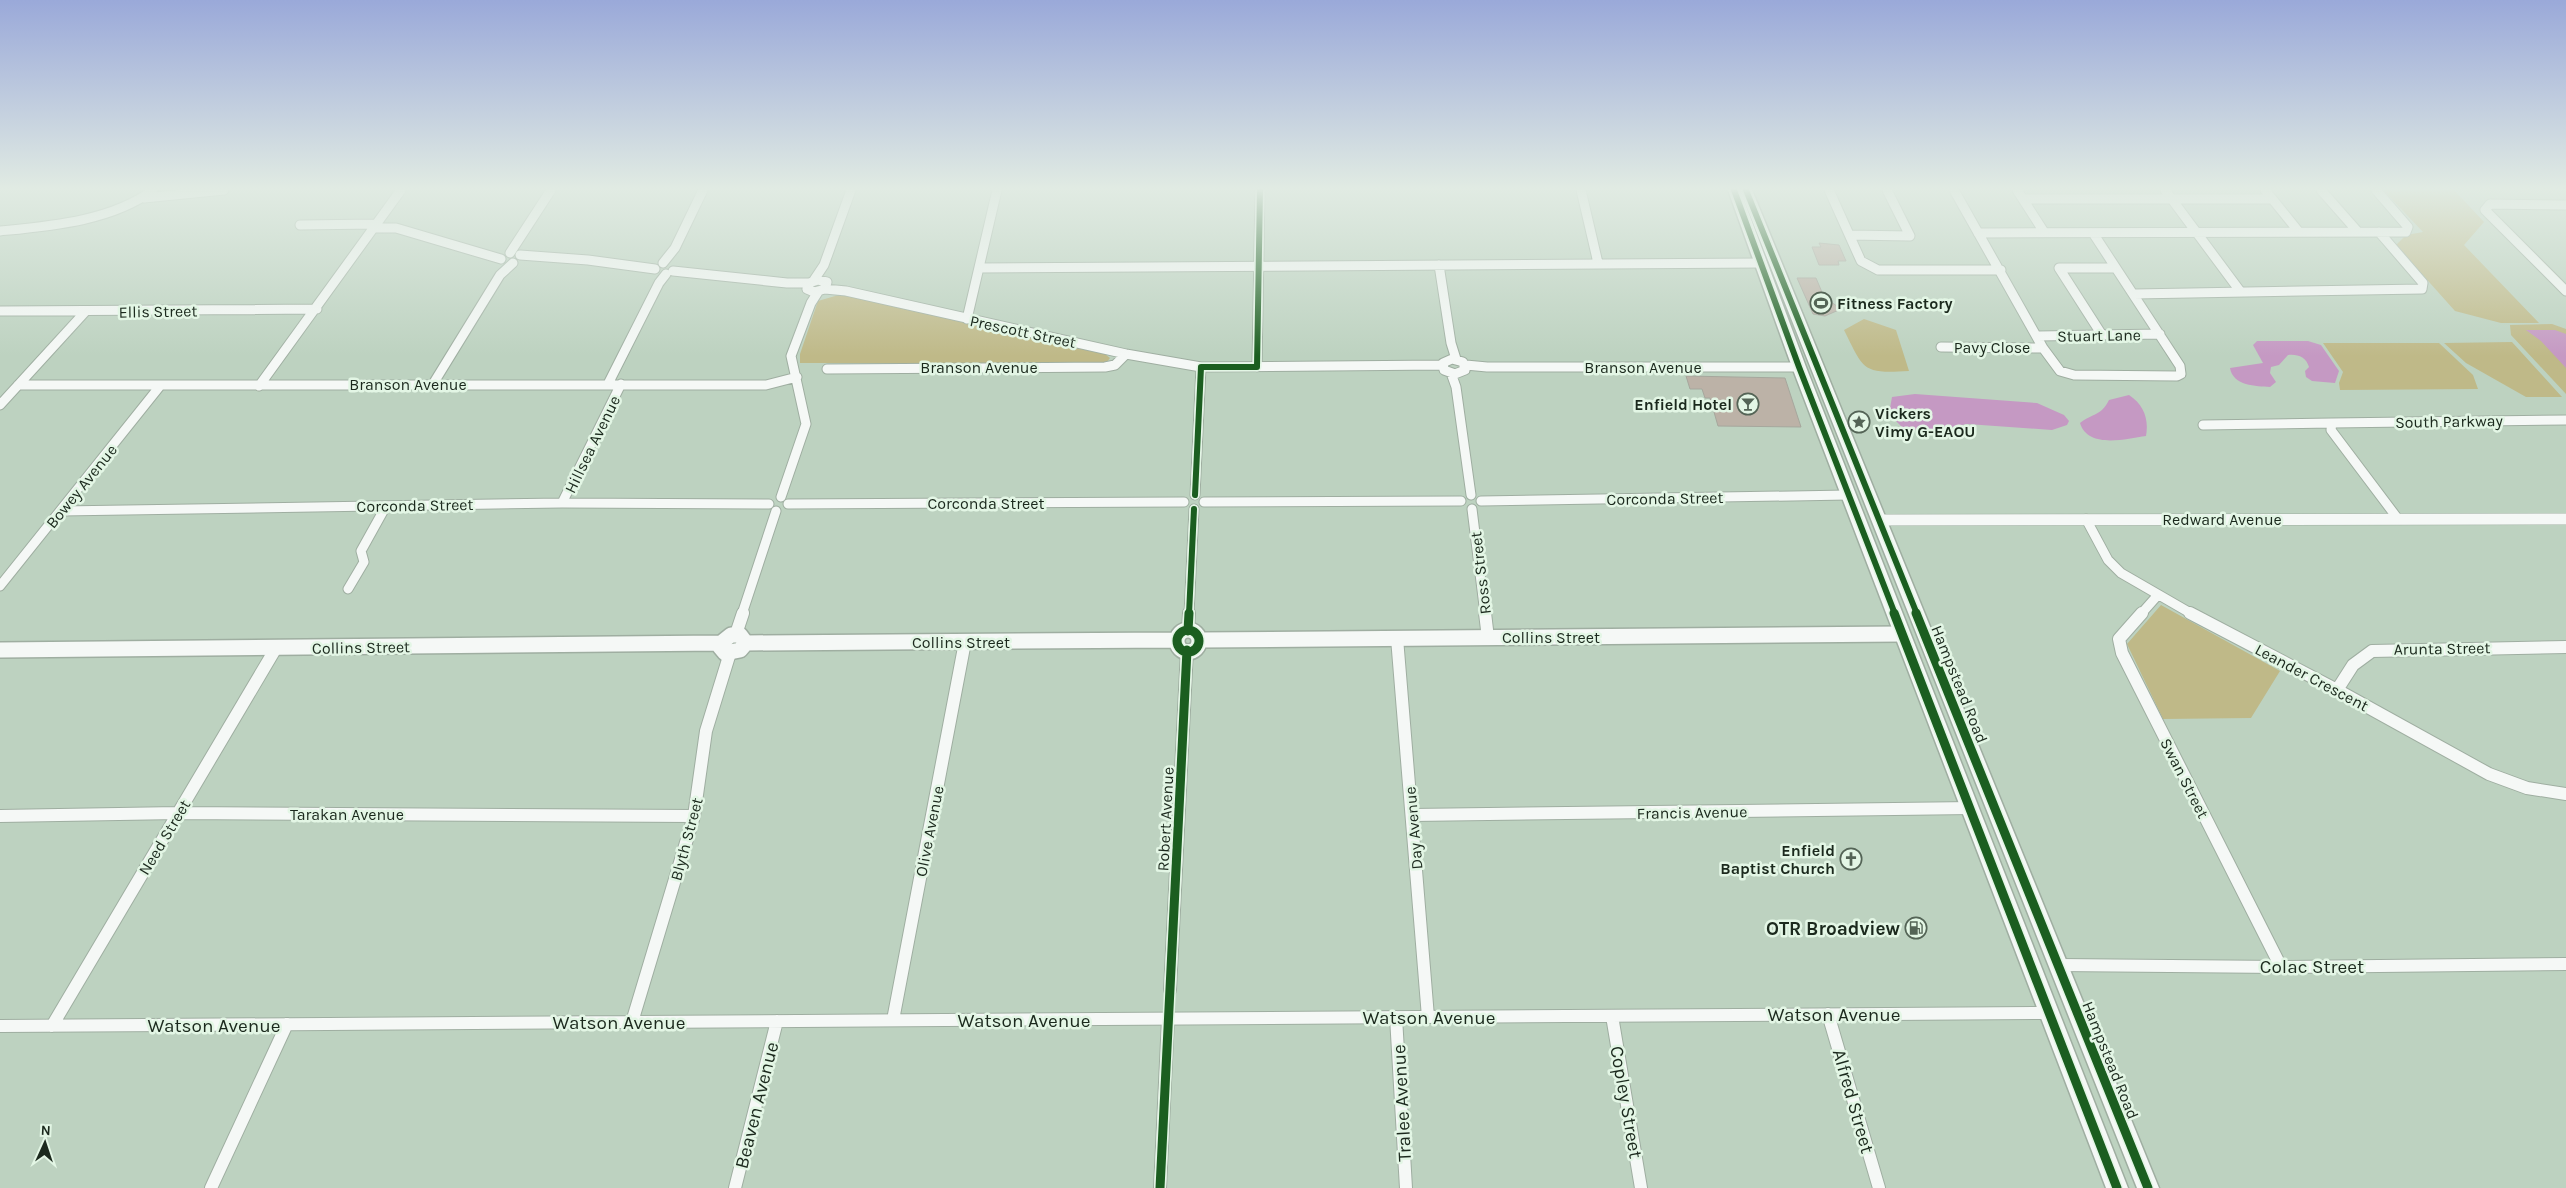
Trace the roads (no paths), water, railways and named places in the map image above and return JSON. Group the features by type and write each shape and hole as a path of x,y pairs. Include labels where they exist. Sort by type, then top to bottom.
{"highway":[{"path":"1755,245 1848,495 1972,808 2032,965 2048,1013 2117,1188"},
{"name":"Hampstead Road","path":"1769,245 2148,1188"},
{"path":"1800,367 1818,367"},
{"path":"1848,495 1869,494"},
{"path":"1858,520 1879,520"},
{"path":"1902,634 1924,634"},
{"path":"1972,808 1997,809"},
{"path":"2032,965 2059,965"},
{"path":"2048,1013 2078,1012"}],"street":[{"path":"259,386 317,309 361,245"},
{"name":"Prescott Street","path":"453,245 481,254 511,258 549,258 637,265 817,286 1126,354 1201,367"},
{"path":"433,384 518,245"},
{"path":"666,268 676,245"},
{"path":"741,638 727,637 721,643 722,650 730,654 740,650 741,638 772,507 772,499 785,500 806,424 791,356 831,245"},
{"path":"967,319 984,245"},
{"path":"1257,367 1259,245"},
{"path":"1593,245 1598,264"},
{"path":"1854,245 1861,261 1878,270 2001,270"},
{"path":"1985,245 2001,270 2043,348 2056,367 2066,374 2177,376 2182,371 2102,245"},
{"path":"2205,245 2240,291"},
{"path":"2134,294 2240,291 2416,291 2422,289 2423,283 2391,245"},
{"path":"2520,245 2566,291"},
{"path":"979,268 1762,263"},
{"path":"1439,265 1470,495"},
{"name":"Hillsea Avenue","path":"608,384 666,268"},
{"path":"2102,335 2060,268 2116,268"},
{"name":"Ellis Street","path":"0,311 85,312 317,309"},
{"path":"0,405 85,312"},
{"name":"Stuart Lane","path":"2038,336 2160,334"},
{"name":"Pavy Close","path":"1941,347 2043,348"},
{"name":"Branson Avenue","path":"827,369 1105,367 1115,365 1126,354"},
{"path":"1195,495 1201,367"},
{"name":"Branson Avenue","path":"1201,367 1800,367"},
{"name":"Branson Avenue","path":"18,385 766,385 797,378"},
{"name":"Hillsea Avenue","path":"562,503 621,384"},
{"name":"Bowey Avenue","path":"0,586 62,511 160,386"},
{"name":"South Parkway","path":"2203,425 2566,420"},
{"path":"2332,423 2330,425 2331,430 2398,520"},
{"path":"1195,495 1202,496 1204,502 1200,507 1194,509 1188,508 1184,502 1189,496 1195,495"},
{"path":"1470,495 1478,497 1481,501 1479,507 1472,509 1464,506 1462,501 1463,497 1470,495"},
{"name":"Corconda Street","path":"1481,501 1848,495"},
{"name":"Corconda Street","path":"785,500 1184,502"},
{"path":"1204,502 1462,501"},
{"name":"Corconda Street","path":"62,511 562,503 772,507"},
{"path":"348,589 364,562 362,551 386,506"},
{"path":"1188,631 1194,509"},
{"name":"Ross Street","path":"1472,509 1488,638"},
{"name":"Redward Avenue","path":"1879,520 2566,519"},
{"name":"Leander Crescent","path":"2086,520 2108,560 2122,573 2158,596 2337,690 2489,774 2527,788 2566,794"},
{"name":"Swan Street","path":"2158,596 2119,639 2122,653 2281,967"},
{"path":"1188,631 1196,633 1200,640 1197,647 1187,650 1178,647 1176,640 1180,633 1188,631"},
{"name":"Collins Street","path":"1200,640 1902,634"},
{"name":"Collins Street","path":"741,638 965,642 1176,640"},
{"name":"Day Avenue","path":"1397,638 1428,1017"},
{"name":"Olive Avenue","path":"893,1020 965,642"},
{"name":"Collins Street","path":"0,650 721,643"},
{"name":"Arunta Street","path":"2337,690 2353,665 2372,650 2566,647"},
{"name":"Need Street","path":"52,1026 276,648"},
{"name":"Robert Avenue","path":"1170,990 1187,650"},
{"name":"Blyth Street","path":"632,1022 694,816 706,731 730,654"},
{"name":"Francis Avenue","path":"1412,815 1972,808"},
{"name":"Tarakan Avenue","path":"0,816 178,813 694,816"},
{"name":"Colac Street","path":"2059,965 2281,967 2566,964"},
{"name":"Watson Avenue","path":"0,1026 2048,1013"},
{"name":"Alfred Street","path":"1828,1014 1879,1188"},
{"name":"Copley Street","path":"1612,1016 1641,1188"},
{"name":"Tralee Avenue","path":"1396,1017 1406,1188"},
{"path":"1160,1188 1168,1019"},
{"name":"Beaven Avenue","path":"735,1188 777,1021"},
{"path":"211,1188 287,1024"}],"place":[{"name":"Fitness Factory","path":"1821,303"},
{"name":"Enfield Hotel","path":"1748,404"},
{"name":"Vickers Vimy G-EAOU","path":"1859,422"},
{"name":"Enfield Baptist Church","path":"1851,859"},
{"name":"OTR Broadview","path":"1916,928"}]}
